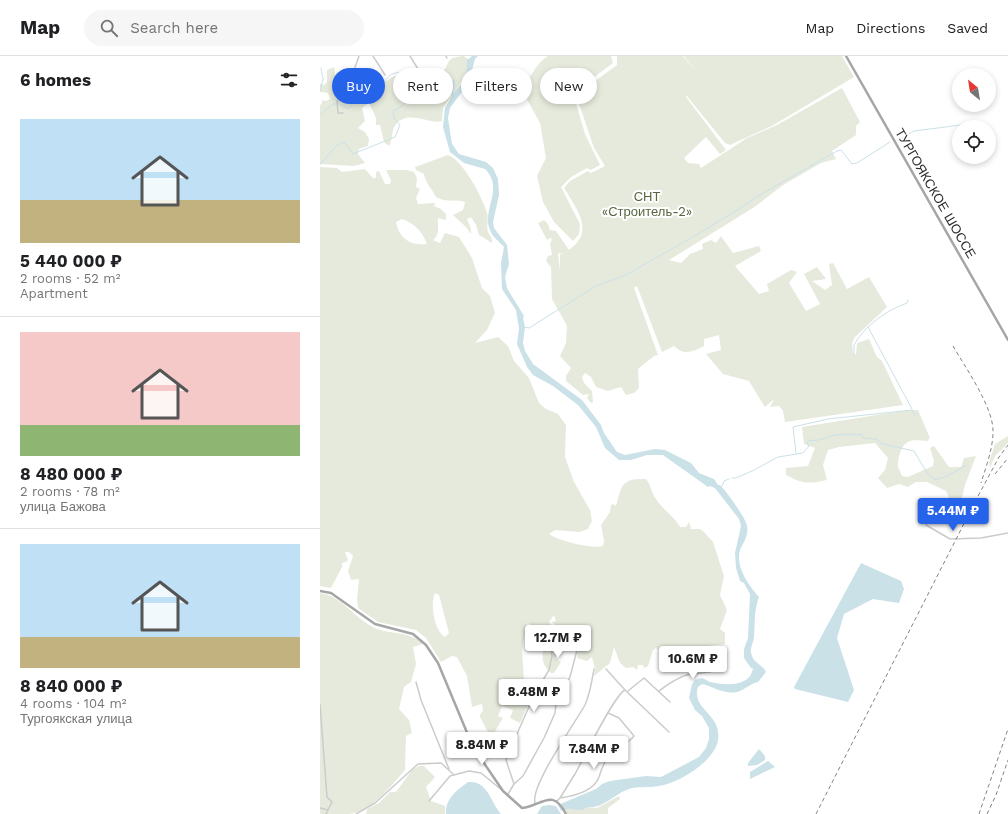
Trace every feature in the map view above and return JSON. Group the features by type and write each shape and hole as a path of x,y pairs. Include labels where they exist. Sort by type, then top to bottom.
{"main road":[{"name":"ТУРГОЯКСКОЕ ШОССЕ","path":"846,56 1008,340"},
{"path":"320,591 331,593 375,624 412,634 426,645 438,663 471,742 503,791 508,794 519,807 525,808 535,803 558,802 565,813"}],"street":[{"path":"343,113 338,113 337,101 347,90 359,56"},
{"path":"373,56 381,68"},
{"path":"410,56 417,68"},
{"path":"926,525 950,538 981,538 1008,533"},
{"path":"514,784 506,760 534,695 549,670 552,656 551,648"},
{"path":"508,794 514,784 523,776 544,738 555,713 556,704 570,677 577,650"},
{"path":"659,691 679,678 690,674 717,671 722,668"},
{"path":"535,803 534,793 564,738 585,705 594,669"},
{"path":"606,669 625,690 669,732"},
{"path":"627,692 644,678 670,702"},
{"path":"416,682 421,700 452,774"},
{"path":"558,802 574,776 608,713 619,695 625,690"},
{"path":"320,704 327,797 332,802 326,814"},
{"path":"560,798 570,797 594,786 610,753 629,742 634,736 629,728 619,718 608,713"},
{"path":"356,814 375,803 418,764 441,763 450,770"},
{"path":"429,800 452,774 476,771 481,773 503,791"},
{"path":"320,808 328,810"}],"green space":[{"path":"464,56 468,59 467,68 461,68 461,82 453,94 453,68 445,68 451,59"},
{"path":"548,56 611,56 613,63 597,75 597,68 540,68 540,104 576,104 585,134 600,165 591,170 587,168 571,177 561,187 580,224 579,234 573,241 554,222 543,202 537,176 546,158 540,123 530,104 532,104 532,75"},
{"name":"СНТ «Строитель-2»","path":"617,56 683,56 697,72 684,56 842,56 854,77 772,126 730,145 725,143 686,95 726,150 720,154 706,137 684,158 688,163 699,164 701,168 747,138 777,125 842,88 860,122 856,126 856,135 832,151 836,159 821,163 783,185 756,206 669,260 681,263 690,254 703,249 702,244 711,240 716,243 721,236 733,253 759,246 761,251 735,266 759,294 769,291 767,284 791,270 797,272 789,283 806,311 820,304 804,274 817,267 826,279 812,281 825,290 832,285 829,264 833,263 847,289 869,277 887,307 855,337 852,343 853,353 856,355 857,343 869,339 877,357 882,361 903,405 785,422 783,411 779,406 770,407 774,399 765,407 749,381 723,374 706,354 721,350 719,335 704,339 704,346 692,351 681,351 674,346 662,352 637,286 634,288 658,355 654,356 638,369 639,388 634,393 626,395 621,387 608,391 596,387 591,377 585,373 582,377 584,383 592,391 593,402 591,403 587,398 589,394 583,395 566,381 566,376 571,368 560,356 566,343 567,326 552,299 551,267 546,261 548,256 552,255 550,244 552,239 550,238 547,240 538,223 544,220 548,224 550,230 556,231 569,250 579,241 582,233 580,216 564,188 570,181 588,171 591,173 605,166 594,148 579,104 597,104 597,80 617,65","holes":["565,252 560,255 560,271 558,253 561,254"]},
{"path":"334,67 332,68 332,104 368,104 362,108 365,121 358,128 365,132 369,139 368,146 359,149 358,154 365,163 354,166 320,164 320,105 322,104 322,100 326,101 330,99 328,93 320,92 320,84 324,85 327,82 327,70"},
{"path":"392,77 393,104 446,104 443,108 442,121 437,122 414,118 402,119 395,126 389,146 384,142 380,125 376,125 376,118 369,104 385,104 385,82"},
{"path":"448,155 454,158 465,171 485,206 488,218 487,230 492,238 492,243 479,235 476,225 471,217 467,219 471,229 471,234 453,215 463,210 465,202 448,201 436,197 426,181 424,174 416,170 415,167"},
{"path":"320,167 337,168 342,172 365,169 373,178 376,178 376,172 379,171 385,184 390,184 391,180 386,170 407,170 414,172 417,178 416,187 420,189 416,198 418,204 435,203 434,206 441,209 446,214 446,220 438,218 438,232 433,240 440,243 445,233 459,237 472,258 482,288 490,296 495,313 487,330 475,343 498,337 508,346 514,361 529,378 539,403 546,409 558,414 566,425 565,457 574,482 590,510 592,521 588,529 579,532 555,530 549,534 575,544 598,547 603,546 604,541 601,525 610,512 611,505 613,504 616,506 624,484 632,480 646,479 656,499 680,527 686,527 689,522 691,529 700,529 713,542 724,576 720,595 727,610 720,629 725,633 725,644 707,646 702,659 688,655 685,656 683,661 676,660 678,656 678,649 672,649 667,656 656,648 653,650 648,666 644,668 643,665 638,665 637,670 633,667 626,668 620,663 614,647 610,663 594,676 595,669 592,657 587,661 577,658 578,646 569,643 567,636 556,631 556,626 552,622 556,621 554,615 549,622 552,626 548,627 559,638 555,645 558,649 555,658 561,662 554,673 551,673 543,661 544,646 536,643 530,624 527,623 522,649 524,681 535,689 520,723 510,718 513,710 502,706 498,716 503,718 491,738 480,717 480,714 483,711 482,704 472,707 467,676 457,657 452,656 441,662 426,638 416,630 378,622 358,608 357,599 359,579 351,580 348,571 353,556 349,552 345,552 348,560 342,563 342,567 331,588 320,586","holes":["402,219 418,228 427,244 416,244 403,237 396,222","435,593 439,595 449,633 445,637 438,629 434,617 433,604"]},
{"path":"908,410 918,410 930,438 927,441 911,441 903,446 898,464 902,476 908,477 933,466 934,461 930,448 934,446 949,467 961,467 964,458 976,456 965,485 959,509 950,512 950,500 946,491 927,482 916,482 908,487 899,484 887,488 878,478 885,470 888,458 875,443 839,447 828,450 823,465 827,480 801,482 786,475 786,468 808,466 815,448 804,444 802,427"},
{"path":"1008,436 1008,443 995,456 990,468 989,462 995,444"},
{"path":"320,593 341,602 371,626 384,631 411,636 423,644 413,647 416,664 411,682 404,687 399,709 409,720 412,733 406,736 405,770 387,791 373,803 357,812 349,814 320,814"},
{"path":"419,766 424,766 435,777 426,787 431,801 445,806 445,814 366,814 367,809 379,803 390,792 396,792 412,770"},
{"path":"619,796 620,799 608,808 608,814 567,814 565,809 569,808 580,810 587,807 597,808"}],"water":[{"path":"472,56 478,56 475,59 473,68 467,68 467,60"},
{"path":"453,79 455,81 453,94"},
{"path":"461,84 461,93 453,104 453,94"},
{"path":"447,104 453,104 450,108 448,118 452,144 459,154 486,162 493,168 498,179 499,195 493,222 494,228 507,245 509,264 505,277 507,288 524,316 525,327 523,343 525,351 533,364 582,400 601,425 604,433 617,452 625,455 655,449 665,450 691,463 699,473 714,479 718,485 720,485 743,517 747,526 747,533 740,550 739,563 747,581 759,597 755,611 754,637 751,653 753,658 766,672 758,682 740,691 725,692 702,684 698,687 697,695 699,701 716,724 718,740 710,756 695,770 686,776 667,784 629,789 596,807 588,807 581,810 569,809 561,811 558,805 596,789 602,784 610,781 646,776 661,777 699,757 706,748 709,739 709,728 702,716 695,710 689,698 692,684 695,680 702,678 710,682 736,684 747,679 751,674 753,668 751,668 744,658 744,649 748,638 750,594 744,583 740,581 736,568 735,553 741,526 739,519 715,488 710,486 708,487 663,455 647,455 631,460 619,460 605,448 596,427 578,405 553,386 533,375 527,367 517,344 519,328 516,310 502,289 501,263 504,247 493,235 488,222 493,192 491,177 485,169 464,163 450,152 443,127 445,108"},
{"path":"861,563 901,581 904,589 899,603 873,599 844,614 837,638 854,690 848,702 795,689 794,687"},
{"path":"759,749 765,756 765,760 757,765 748,766 748,763"},
{"path":"768,761 775,767 750,779 750,772"},
{"path":"468,782 475,782 485,788 501,814 446,814 447,804 452,795"},
{"path":"542,806 556,806 561,814 537,814"}],"waterway":[{"path":"320,91 323,79 321,68"},
{"path":"385,81 393,74"},
{"path":"320,115 333,104"},
{"path":"340,104 348,109 353,104"},
{"path":"320,165 336,146 344,142 353,154 395,137 400,125 394,118 393,111 404,104"},
{"path":"898,140 914,131 952,126"},
{"path":"524,327 529,328 596,286 626,275 696,235 758,196 837,151 841,150 852,164 857,163 890,142"},
{"path":"854,355 854,345 864,331 884,314 907,303 908,300"},
{"path":"868,327 912,409"},
{"path":"796,453 793,427 828,419 912,410 915,416"},
{"path":"732,478 736,478 752,471 778,457 803,453 809,446 807,443 809,440 819,440 842,434 862,435 863,438 876,439 883,444 914,451 927,473 935,480 947,476 967,465"},
{"path":"722,486 724,481 729,479"}],"railway":[{"path":"953,346 978,388 989,411 992,422 992,444 981,483"},
{"path":"816,814 976,500 999,457 1008,445"},
{"path":"995,474 1008,458"},
{"path":"979,814 1008,729"},
{"path":"987,814 996,795 1008,760"}]}
